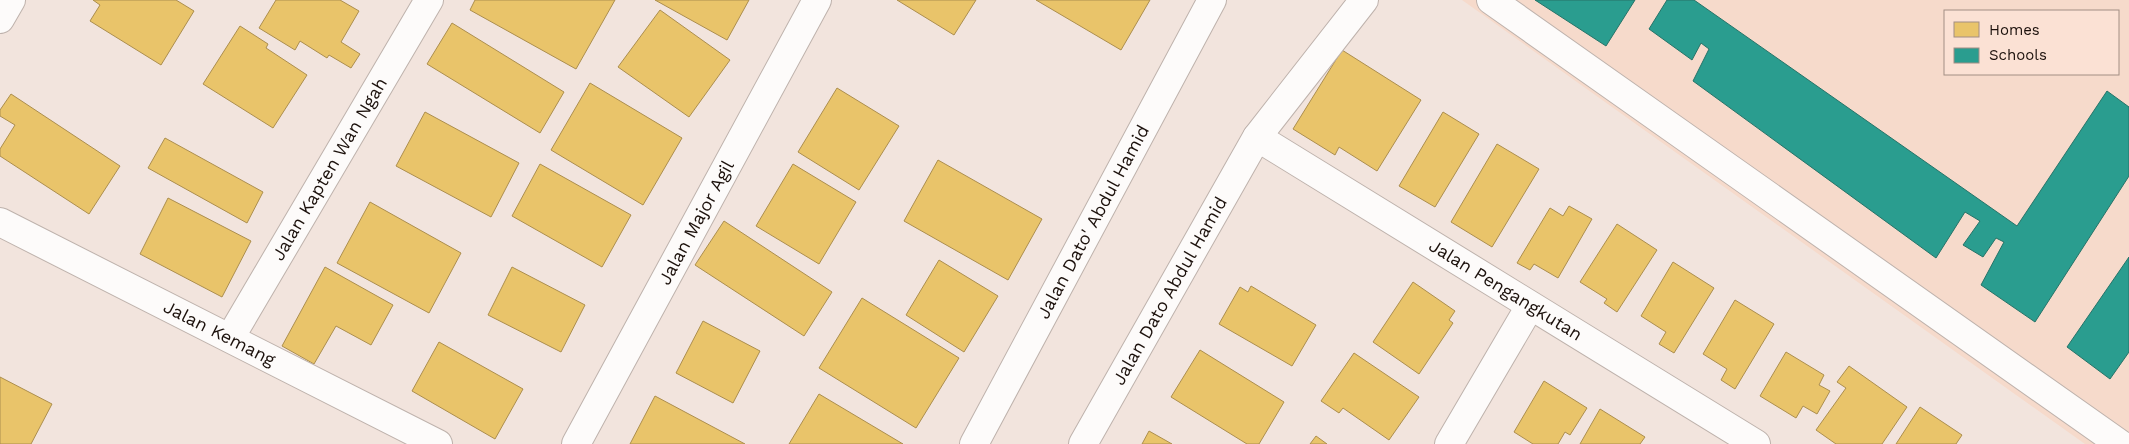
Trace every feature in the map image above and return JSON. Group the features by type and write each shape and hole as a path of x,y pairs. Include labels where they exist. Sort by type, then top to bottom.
{"street":[{"path":"0,19 11,0"},
{"name":"Jalan Kapten Wan Ngah","path":"230,338 429,0"},
{"name":"Jalan Major Agil","path":"576,444 817,0"},
{"name":"Jalan Dato' Abdul Hamid","path":"974,444 1212,0"},
{"name":"Jalan Dato Abdul Hamid","path":"1083,444 1257,137 1364,0"},
{"path":"1491,0 2120,444"},
{"name":"Jalan Pengangkutan","path":"1257,137 1756,444"},
{"name":"Jalan Kemang","path":"0,222 438,444"},
{"path":"1449,444 1530,306"}],"shaded area":[{"path":"1462,0 2129,0 2129,444 2085,444"}],"building: Homes":[{"path":"93,0 176,0 194,11 161,65 90,21 100,5"},
{"path":"276,0 340,0 359,11 341,42 360,54 351,68 329,55 327,58 300,41 295,50 259,28"},
{"path":"475,0 615,0 576,69 470,10"},
{"path":"655,0 749,0 727,40"},
{"path":"897,0 976,0 954,35"},
{"path":"1036,0 1150,0 1121,50"},
{"path":"660,10 730,60 689,117 618,67"},
{"path":"452,23 564,92 540,133 427,64"},
{"path":"240,26 268,44 266,48 307,75 273,128 203,84"},
{"path":"1342,50 1421,100 1377,171 1339,147 1335,155 1293,129"},
{"path":"590,83 682,138 643,205 551,150"},
{"path":"837,88 899,126 859,190 798,152"},
{"path":"11,94 120,166 89,214 0,156 0,149 15,125 0,116 0,110"},
{"path":"425,112 519,163 491,217 396,166"},
{"path":"1443,112 1479,134 1435,207 1399,186"},
{"path":"165,138 263,192 247,223 148,168"},
{"path":"1497,144 1539,169 1492,247 1451,222"},
{"path":"938,160 1042,219 1008,280 904,221"},
{"path":"540,164 631,215 602,267 512,216"},
{"path":"793,164 856,202 819,264 756,226"},
{"path":"168,198 251,241 222,297 140,254"},
{"path":"370,202 461,253 429,313 337,263"},
{"path":"1569,206 1592,219 1558,278 1534,264 1530,270 1517,263 1550,208 1563,216"},
{"path":"724,221 832,292 804,336 695,265"},
{"path":"1617,224 1657,250 1617,312 1604,303 1607,299 1580,282"},
{"path":"939,260 998,296 964,352 906,315"},
{"path":"1673,262 1714,288 1674,353 1659,344 1666,332 1641,316"},
{"path":"325,267 393,305 371,345 336,326 314,364 282,346"},
{"path":"512,267 585,305 561,352 488,315"},
{"path":"1413,282 1455,311 1449,320 1453,323 1419,374 1373,342"},
{"path":"1251,286 1316,325 1292,366 1219,324 1240,287 1248,292"},
{"path":"862,298 959,358 916,428 819,368"},
{"path":"1735,300 1774,324 1735,389 1721,380 1727,369 1703,354"},
{"path":"703,321 760,351 733,403 676,373"},
{"path":"439,342 523,389 495,439 412,391"},
{"path":"1200,350 1284,402 1259,444 1247,444 1171,397"},
{"path":"1786,352 1824,375 1819,385 1830,391 1817,414 1803,406 1796,418 1760,396"},
{"path":"1354,353 1419,397 1389,440 1343,408 1339,413 1321,401"},
{"path":"1849,366 1907,407 1882,444 1836,444 1816,430 1846,388 1837,382"},
{"path":"0,377 52,404 31,444 0,444"},
{"path":"1544,381 1587,408 1570,435 1565,432 1558,444 1533,444 1514,432"},
{"path":"819,394 903,444 789,444"},
{"path":"655,396 745,444 630,444"},
{"path":"1920,407 1962,435 1956,444 1896,444"},
{"path":"1600,409 1645,437 1640,444 1580,444"},
{"path":"1149,431 1172,444 1142,444"},
{"path":"1316,436 1327,444 1310,444"}],"building: Schools":[{"path":"1535,0 1635,0 1606,46"},
{"path":"1667,0 1694,0 2017,226 2107,91 2129,107 2129,176 2035,322 1981,285 2004,242 1996,238 1983,257 1963,245 1980,221 1965,212 1936,258 1693,81 1709,49 1701,43 1692,60 1649,29"},
{"path":"2129,257 2129,352 2110,379 2067,347"}]}
